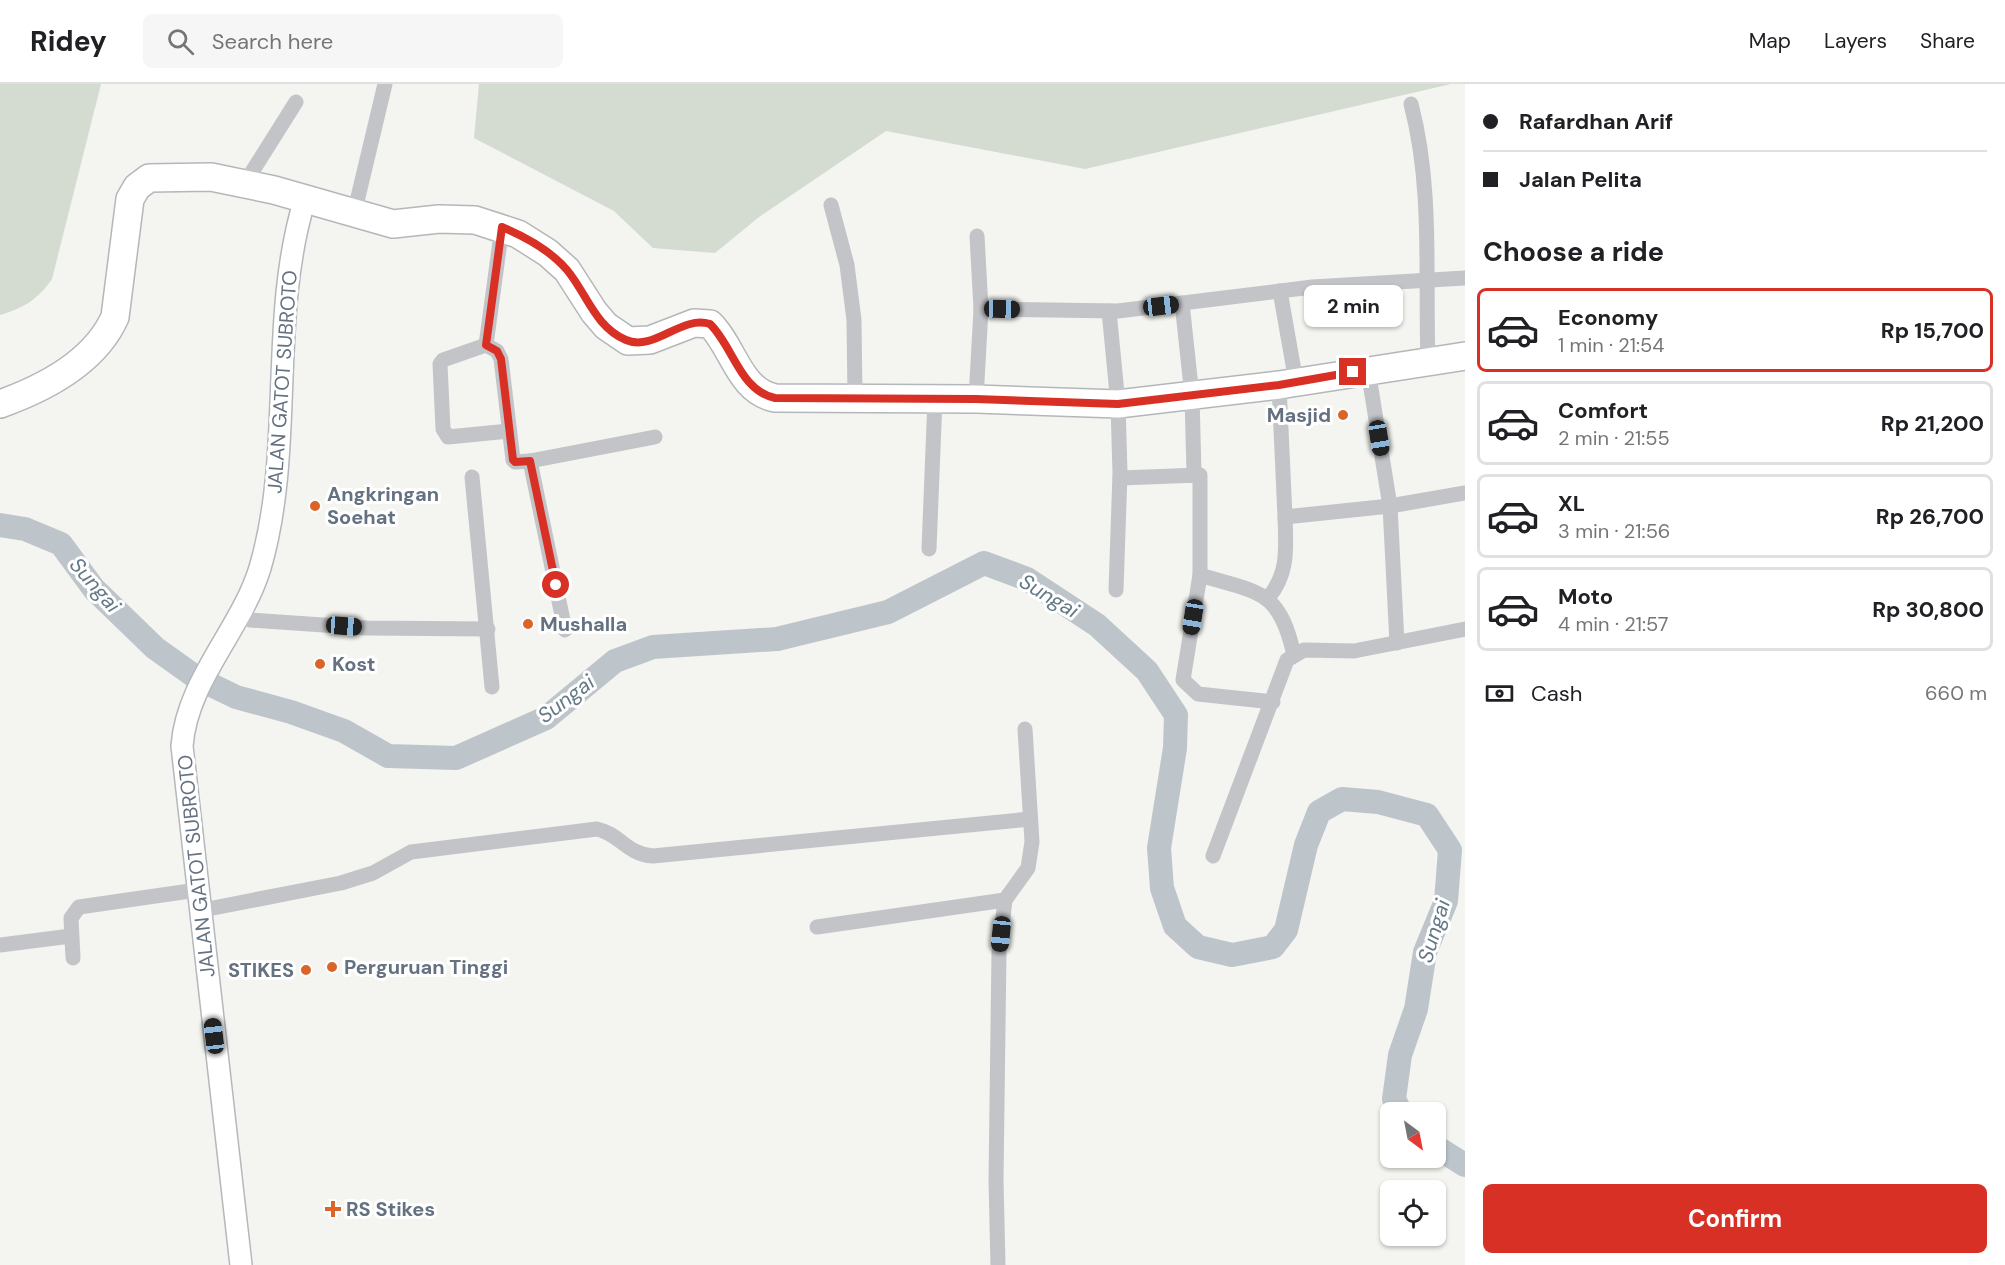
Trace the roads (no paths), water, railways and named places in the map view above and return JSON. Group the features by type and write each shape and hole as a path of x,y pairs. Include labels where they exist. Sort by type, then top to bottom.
{"highway":[{"path":"0,404 23,396 69,371 111,326 115,316 130,199 137,187 149,178 166,176 211,177 245,183 393,224 459,219 502,227 535,243 549,253 567,270 594,312 606,326 628,341 650,340 685,325 703,321 710,324 718,332 747,381 768,396 1118,404 1287,384 1465,356"}],"street":[{"path":"354,214 385,84"},
{"path":"245,183 296,102"},
{"path":"1411,104 1421,141 1426,198 1425,281 1428,361"},
{"name":"JALAN GATOT SUBROTO","path":"223,655 249,620 272,567 281,534 282,444 290,268 296,227 309,200"},
{"path":"831,205 847,265 854,320 855,397"},
{"path":"486,345 502,227"},
{"path":"976,399 981,309 977,236"},
{"path":"981,309 1109,311 1280,291 1465,278"},
{"path":"1268,598 1277,587 1287,558 1285,517 1287,384 1280,291"},
{"path":"1182,303 1192,396 1194,474"},
{"path":"1109,311 1118,404 1120,478 1116,590"},
{"path":"509,431 448,437 443,429 440,364 443,360 486,345 497,351 501,359 515,462 655,437"},
{"path":"1368,370 1390,506 1397,643"},
{"path":"929,549 935,399"},
{"name":"JALAN GATOT SUBROTO","path":"241,1265 197,890 183,761 183,735 223,655 259,570 282,444"},
{"path":"530,461 565,630"},
{"path":"1120,478 1200,475 1200,575 1183,680 1198,694 1273,702"},
{"path":"471,477 492,687"},
{"path":"1285,517 1390,506 1465,494"},
{"path":"1200,575 1265,595 1283,620 1294,655"},
{"path":"249,620 367,628 488,629"},
{"path":"1213,856 1287,660 1304,650 1354,651 1465,629"},
{"name":"JALAN GATOT SUBROTO","path":"197,707 194,755 196,803 250,1265"},
{"path":"998,1265 996,1180 999,952 1005,900 1028,868 1032,842 1025,729"},
{"path":"208,909 341,883 373,873 411,852 586,830 607,831 632,852 653,856 1030,819"},
{"path":"73,958 71,918 79,907 197,890"},
{"path":"817,927 1005,900"},
{"path":"0,945 71,936"}],"waterway":[{"name":"Sungai","path":"0,525 25,529 61,544 94,589 155,648 197,678 236,697 291,712 344,731 388,756 456,758 546,718 615,661 653,647 777,639 888,612 984,563 1027,579 1097,625 1147,671 1176,715 1175,748 1159,848 1162,888 1175,926 1198,947 1232,955 1273,947 1286,930 1306,845 1319,812 1342,799 1378,802 1427,815 1450,850 1446,901 1425,952 1416,1009 1400,1055 1396,1102"},
{"name":"Sungai","path":"1446,1153 1465,1165"}],"place":[{"name":"Masjid","path":"1343,415"},
{"name":"Angkringan Soehat","path":"315,506"},
{"name":"Mushalla","path":"528,624"},
{"name":"Kost","path":"320,664"},
{"name":"Perguruan Tinggi","path":"332,967"},
{"name":"STIKES","path":"306,970"},
{"name":"RS Stikes","path":"333,1209"}]}
